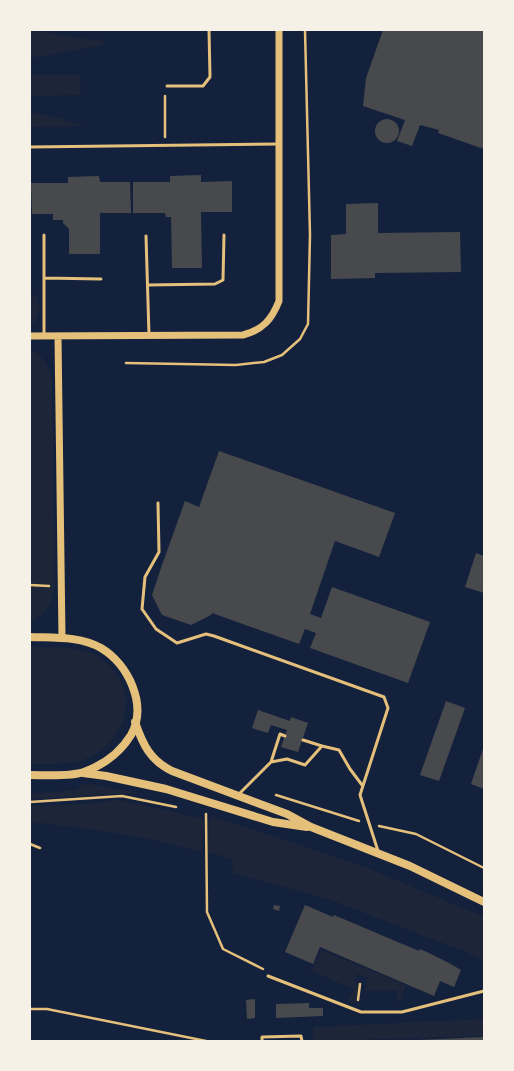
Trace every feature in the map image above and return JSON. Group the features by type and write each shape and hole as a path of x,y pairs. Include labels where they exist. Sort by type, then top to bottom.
{"main road":[{"path":"30,637 80,640 100,648 111,655 124,668 136,700 135,722 131,734 107,762 83,773"},
{"path":"135,722 144,746 157,762 178,773 287,814 311,827 410,866 484,902"},
{"path":"30,775 83,773 106,776 166,789 273,822 311,827"}],"street":[{"path":"30,336 243,335 253,332 269,320 278,301 279,30"},
{"path":"58,336 62,638"}],"lane":[{"path":"167,86 203,86 210,77 209,30"},
{"path":"30,147 279,144"},
{"path":"44,235 44,336"},
{"path":"148,285 215,284 223,280 225,270 224,235"},
{"path":"146,236 149,335"},
{"path":"44,278 101,279"},
{"path":"158,503 159,552 145,577 142,609 156,629 177,643 206,634 214,636 381,695 386,700 388,708 360,795 361,804 370,824 379,853"},
{"path":"237,795 248,787 271,762 280,734 285,736"},
{"path":"303,740 339,750 350,769 362,785"},
{"path":"271,762 287,759 305,765 322,746"},
{"path":"268,976 358,1010 402,1012 484,991"},
{"path":"262,1041 262,1037 302,1036 302,1041"}],"path":[{"path":"165,145 165,95 167,86"},
{"path":"30,586 53,586"},
{"path":"271,793 355,820"},
{"path":"30,802 122,796 177,807"},
{"path":"200,813 206,814 207,912 210,921 223,949 262,967 268,976"},
{"path":"388,827 416,834 484,868"},
{"path":"30,844 40,848"},
{"path":"358,1010 360,984"},
{"path":"30,1009 47,1009 206,1041"}],"shaded area":[{"path":"30,30 84,39 103,40 104,45 30,58"},
{"path":"80,74 81,95 30,96 30,75"},
{"path":"30,113 43,114 86,126 30,127"},
{"path":"30,294 36,295 38,299 39,312 38,316 30,327"},
{"path":"30,348 44,361 49,369 52,379 55,585 50,603 36,620 30,623"},
{"path":"30,647 62,648 86,651 105,661 115,672 123,685 125,692 126,707 124,716 117,733 104,748 97,753 83,760 68,763 30,764"},
{"path":"89,784 139,793 30,799 30,794 77,790 81,785"},
{"path":"120,800 200,818 204,822 202,852 160,841 117,833 30,822 30,806 84,804"},
{"path":"212,817 365,867 484,917 484,961 466,952 328,899 233,873 232,859 208,852 209,821"},
{"path":"321,950 406,985 400,1002 398,1001 397,990 364,991 368,978 357,974 354,981 358,983 356,1003 348,1001 354,989 311,971"},
{"path":"484,1019 484,1036 314,1041 313,1027"}],"building":[{"path":"383,30 484,30 484,149 438,133 439,130 420,125 412,146 397,141 405,120 363,106 366,78"},
{"path":"387,119 392,120 398,126 398,136 392,142 387,143 382,142 376,136 375,131 376,126 382,120"},
{"path":"201,175 201,182 232,181 232,212 201,212 202,268 172,268 171,217 166,217 165,213 133,213 133,182 170,182 170,176"},
{"path":"99,176 100,182 130,182 131,213 100,213 100,254 69,254 69,229 63,223 63,220 53,220 53,214 32,214 31,183 68,183 68,177"},
{"path":"378,203 378,233 460,232 461,272 375,273 375,278 331,279 331,235 346,234 346,204"},
{"path":"219,451 395,513 379,557 335,541 310,614 321,618 332,587 430,622 408,683 310,648 316,633 305,629 299,644 212,613 211,615 191,625 162,615 152,595 162,565 185,501 199,507"},
{"path":"476,553 484,556 484,593 465,587"},
{"path":"446,701 465,708 439,781 420,775"},
{"path":"258,710 290,721 291,717 308,723 298,752 281,747 287,730 271,725 268,733 252,728"},
{"path":"484,746 484,789 471,784"},
{"path":"274,905 280,906 279,911 273,909"},
{"path":"305,905 333,917 334,915 419,951 420,949 449,963 461,970 454,987 440,981 434,996 320,947 313,964 285,952"},
{"path":"255,999 255,1018 247,1019 246,1000"},
{"path":"309,1003 309,1008 323,1008 323,1016 276,1018 276,1004"},
{"path":"484,1037 484,1041 418,1041 418,1040"}]}
